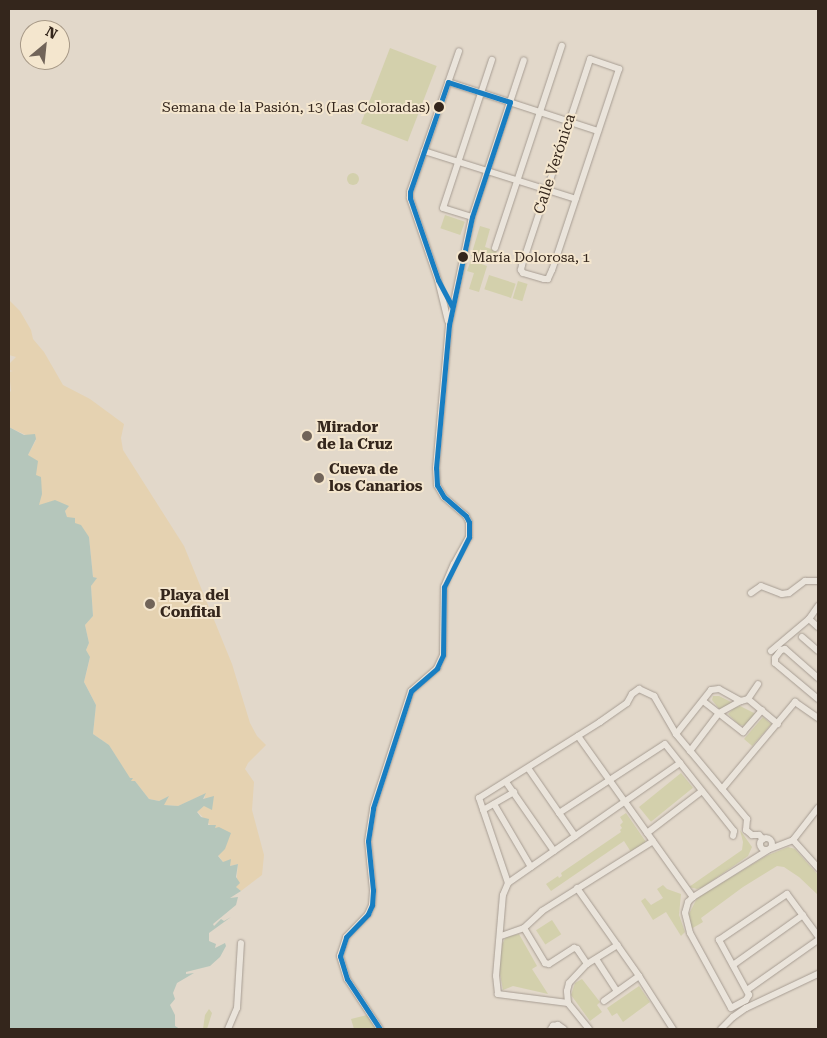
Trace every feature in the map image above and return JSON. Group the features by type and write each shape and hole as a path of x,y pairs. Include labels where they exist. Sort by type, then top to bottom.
{"street":[{"path":"495,248 562,46"},
{"path":"449,325 438,280 410,198 410,192 458,51"},
{"name":"Calle Verónica","path":"576,199 548,279 521,270 568,121 590,59 619,69 598,131"},
{"path":"472,217 444,208 492,60"},
{"path":"450,296 472,217 524,60"},
{"path":"424,151 576,199 598,131 448,82"},
{"path":"380,1029 347,978 340,956 346,937 368,914 372,905 373,890 368,841 373,808 411,691 418,682 437,668 443,655 444,587 468,536 469,522 466,516 444,497 437,485 436,468 452,306 450,296 438,280"},
{"path":"751,593 761,586 782,594 789,593 805,581 818,581"},
{"path":"771,651 809,619 818,606"},
{"path":"809,619 818,627"},
{"path":"802,637 818,651"},
{"path":"818,678 785,649 781,650 775,658 774,662 818,699"},
{"path":"690,751 719,713 748,699 758,684"},
{"path":"508,883 479,798 623,706 639,689 654,696 676,734 747,819 746,830 752,835 759,835 762,839 792,841 818,868"},
{"path":"676,734 711,690 719,689 741,701"},
{"path":"748,699 778,724"},
{"path":"703,701 743,732 762,710"},
{"path":"722,789 796,702 818,716"},
{"path":"578,736 694,898"},
{"path":"559,813 665,744 734,831 733,836"},
{"path":"568,1003 498,994 496,976 501,936 503,895 508,883 680,764"},
{"path":"528,768 576,836"},
{"path":"506,782 554,852"},
{"path":"647,833 702,791"},
{"path":"484,810 514,792"},
{"path":"494,804 531,867"},
{"path":"818,808 792,841 769,850 688,902 685,913 690,933 730,1008 746,1000 749,995 718,940 787,894 818,936"},
{"path":"751,861 760,847 762,839"},
{"path":"769,850 772,844 770,840"},
{"path":"501,936 524,928 542,911 653,841"},
{"path":"760,847 764,851 769,850"},
{"path":"577,888 639,976 673,1029"},
{"path":"733,965 803,915"},
{"path":"524,928 545,963 549,964 574,948 578,949 587,964"},
{"path":"747,990 818,940"},
{"path":"231,1027 237,1008 241,943"},
{"path":"589,1029 568,1003 566,991 569,982 587,964 617,945"},
{"path":"596,959 617,991"},
{"path":"721,1029 732,1017 746,1008 818,974"},
{"path":"604,1001 639,976"},
{"path":"551,1029 558,1025 564,1029"}],"shaded area":[{"path":"390,48 437,66 408,142 361,124"},
{"path":"351,173 355,173 359,179 355,185 351,185 347,181 347,177"},
{"path":"445,215 465,222 460,235 440,228"},
{"path":"480,226 490,229 485,247 497,251 493,262 471,256"},
{"path":"471,260 487,266 479,292 469,289 474,273 467,271"},
{"path":"489,275 516,284 511,298 484,289"},
{"path":"518,281 528,284 522,301 513,298"},
{"path":"9,427 24,435 35,434 36,439 28,455 38,461 36,475 41,477 42,494 39,505 55,500 69,506 65,511 67,517 75,518 75,523 81,525 89,537 93,577 97,578 91,586 93,616 85,625 89,643 86,650 90,657 84,682 96,705 93,734 109,745 130,778 133,778 131,781 135,781 149,799 159,801 169,796 164,805 178,806 206,793 203,799 214,796 212,810 204,806 197,812 201,817 209,819 208,825 216,825 215,828 219,827 231,833 225,849 218,856 223,862 231,859 230,866 238,864 236,877 240,883 236,887 241,891 230,898 238,897 236,905 213,924 214,926 221,919 224,921 231,917 209,933 209,941 216,944 215,948 225,943 226,946 220,957 210,966 186,972 186,974 194,973 177,983 173,993 175,999 170,1005 175,1015 175,1026 180,1029 9,1029"},
{"path":"713,696 719,696 733,703 720,710 712,700"},
{"path":"740,706 756,714 746,726 739,725 728,714 734,708"},
{"path":"763,717 771,724 752,746 744,739"},
{"path":"681,773 693,788 651,822 639,807"},
{"path":"626,813 646,842 631,852 624,841 551,891 546,884 558,876 559,878 562,876 561,873 621,832 622,828 620,825 623,822 620,817"},
{"path":"740,830 752,847 748,856 703,887 697,889 689,887 742,850 743,842"},
{"path":"788,847 795,849 818,875 818,895 799,877 784,867 777,866 743,887 701,918 703,922 691,929 689,914 697,898 766,856"},
{"path":"663,885 667,889 681,894 679,915 685,932 681,936 666,912 653,920 641,901 645,898 651,905 663,898 657,889"},
{"path":"552,920 561,934 545,945 536,930"},
{"path":"519,934 537,966 532,969 548,994 513,986 503,990 499,969 502,944 506,937"},
{"path":"582,979 600,1002 597,1005 602,1012 590,1021 571,995 575,983"},
{"path":"639,986 650,1002 623,1022 617,1013 612,1016 607,1008"},
{"path":"209,1009 212,1013 207,1029 203,1029 205,1015"},
{"path":"367,1015 377,1029 354,1029 351,1019"}],"sand":[{"name":"Playa del Confital","path":"9,300 20,311 31,330 33,339 44,352 63,385 90,399 124,424 121,438 123,450 184,546 232,664 250,723 257,736 266,745 248,763 245,769 254,782 252,810 264,855 262,875 241,891 236,887 238,864 230,866 223,862 218,855 214,829 197,811 204,806 205,794 178,806 163,805 168,797 159,801 149,799 135,781 131,781 109,745 93,734 96,705 84,682 90,658 86,650 89,643 85,625 93,616 91,586 96,578 93,577 89,537 67,517 65,511 68,506 39,506 36,475 28,455 36,440 9,427 9,393 11,391 9,372 13,371 9,370 9,364 16,357 9,355"}],"transit line":[{"path":"448,82 410,192 410,198 438,280 452,306"},
{"path":"380,1029 347,979 340,956 346,937 368,914 372,905 373,890 368,841 373,808 411,691 437,668 443,655 444,587 469,537 469,522 466,516 444,497 437,485 436,468 449,325 472,217 510,102 448,82"}],"place":[{"name":"Semana de la Pasión, 13 (Las Coloradas)","path":"439,107"},
{"name":"María Dolorosa, 1","path":"463,257"},
{"name":"Mirador de la Cruz","path":"307,436"},
{"name":"Cueva de los Canarios","path":"319,478"},
{"name":"Playa del Confital","path":"150,604"}]}
